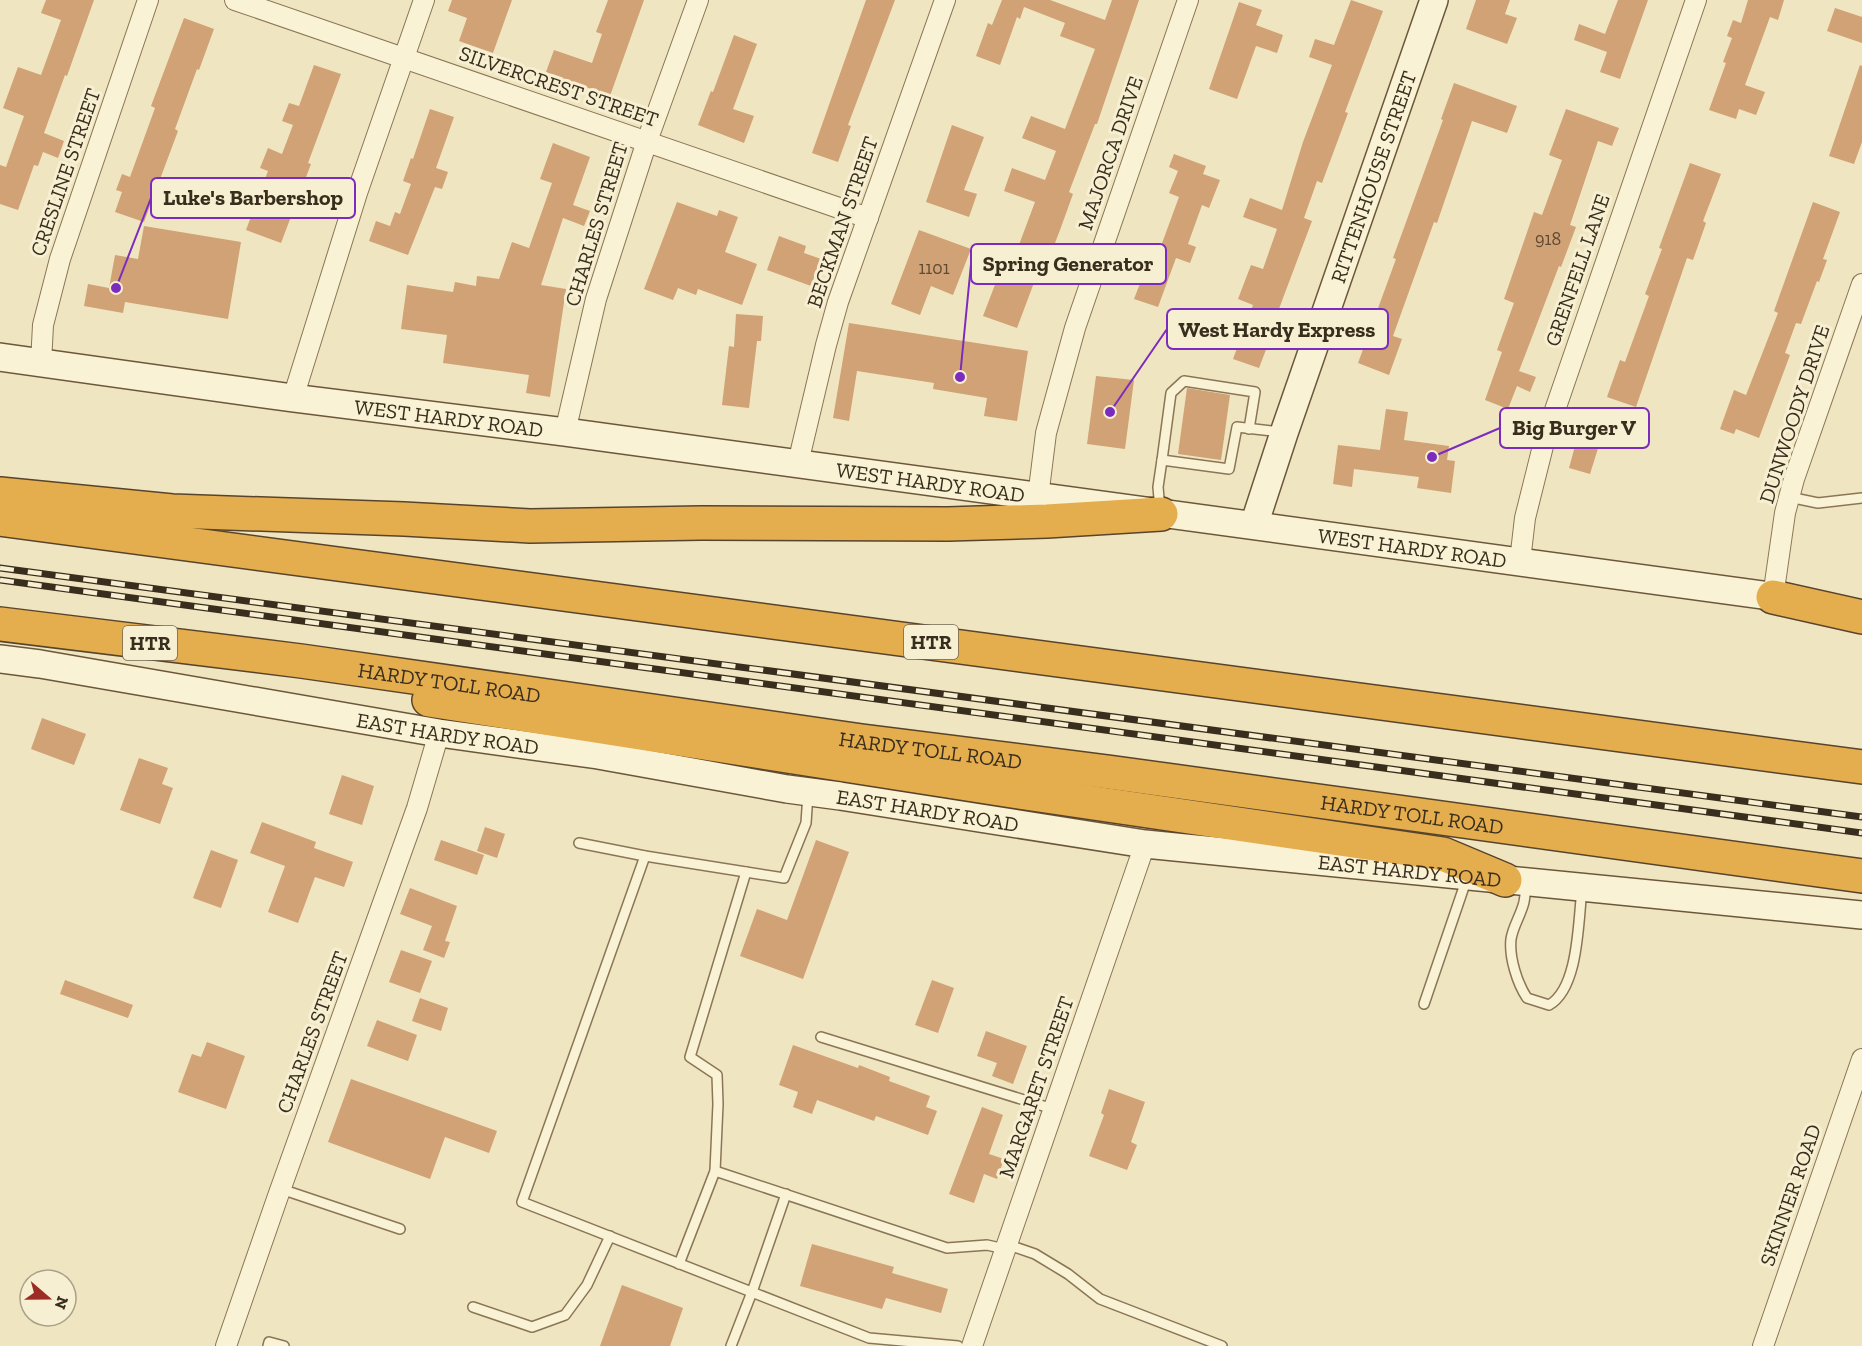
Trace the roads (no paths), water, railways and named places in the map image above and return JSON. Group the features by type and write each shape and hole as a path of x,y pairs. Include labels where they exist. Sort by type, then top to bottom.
{"highway":[{"path":"0,494 172,511 530,526 701,522 948,524 1161,514"},
{"name":"HTR","path":"0,519 1862,767"},
{"path":"1773,597 1862,617"},
{"name":"HARDY TOLL ROAD","path":"0,624 301,661 862,741 1108,772 1862,876"},
{"path":"301,661 438,703 1443,854 1516,881"}],"main road":[{"name":"RITTENHOUSE STREET","path":"1254,525 1434,0"},
{"name":"WEST HARDY ROAD","path":"0,357 293,398 798,463 1773,597 1862,607"},
{"name":"EAST HARDY ROAD","path":"0,659 439,733 598,755 808,792 1145,844 1862,915"}],"street":[{"name":"CRESLINE STREET","path":"41,363 43,325 60,259 148,0"},
{"name":"SILVERCREST STREET","path":"235,0 868,218"},
{"path":"293,398 357,193 424,0"},
{"name":"CHARLES STREET","path":"565,432 596,299 647,141 698,0"},
{"name":"BECKMAN STREET","path":"798,463 829,334 945,0"},
{"name":"MAJORCA DRIVE","path":"1038,497 1046,433 1076,328 1188,0"},
{"name":"GRENFELL LANE","path":"1520,561 1526,518 1544,442 1696,0"},
{"name":"DUNWOODY DRIVE","path":"1773,597 1785,513 1862,284"},
{"name":"CHARLES STREET","path":"226,1346 417,808 439,733"},
{"name":"MARGARET STREET","path":"972,1346 1145,844"},
{"name":"SKINNER ROAD","path":"1763,1346 1862,1059"}],"lane":[{"path":"1161,514 1158,487 1172,393 1184,381 1255,392 1249,429"},
{"path":"1162,460 1229,469 1237,427 1284,433"},
{"path":"1790,497 1818,503 1862,498"},
{"path":"579,843 784,878 806,823 808,792"},
{"path":"645,856 522,1202 869,1338 958,1346"},
{"path":"679,1264 715,1171 717,1075 690,1057 746,872"},
{"path":"1424,1004 1467,876"},
{"path":"1516,881 1523,905 1511,941 1514,967 1521,989 1527,998 1549,1005 1562,994 1569,980 1583,888"},
{"path":"821,1037 1053,1109"},
{"path":"715,1171 947,1248 987,1245 1035,1254 1068,1274 1100,1299 1222,1346"},
{"path":"280,1189 400,1230"},
{"path":"731,1346 786,1194"},
{"path":"474,1307 532,1327 565,1315 587,1285 610,1236"},
{"path":"268,1346 269,1342 285,1346"}],"railway":[{"path":"0,568 1862,817"},
{"path":"0,580 1862,833"}],"place":[{"name":"Luke's Barbershop","path":"116,288"},
{"name":"Spring Generator","path":"960,377"},
{"name":"West Hardy Express","path":"1110,412"},
{"name":"Big Burger V","path":"1432,457"}]}
